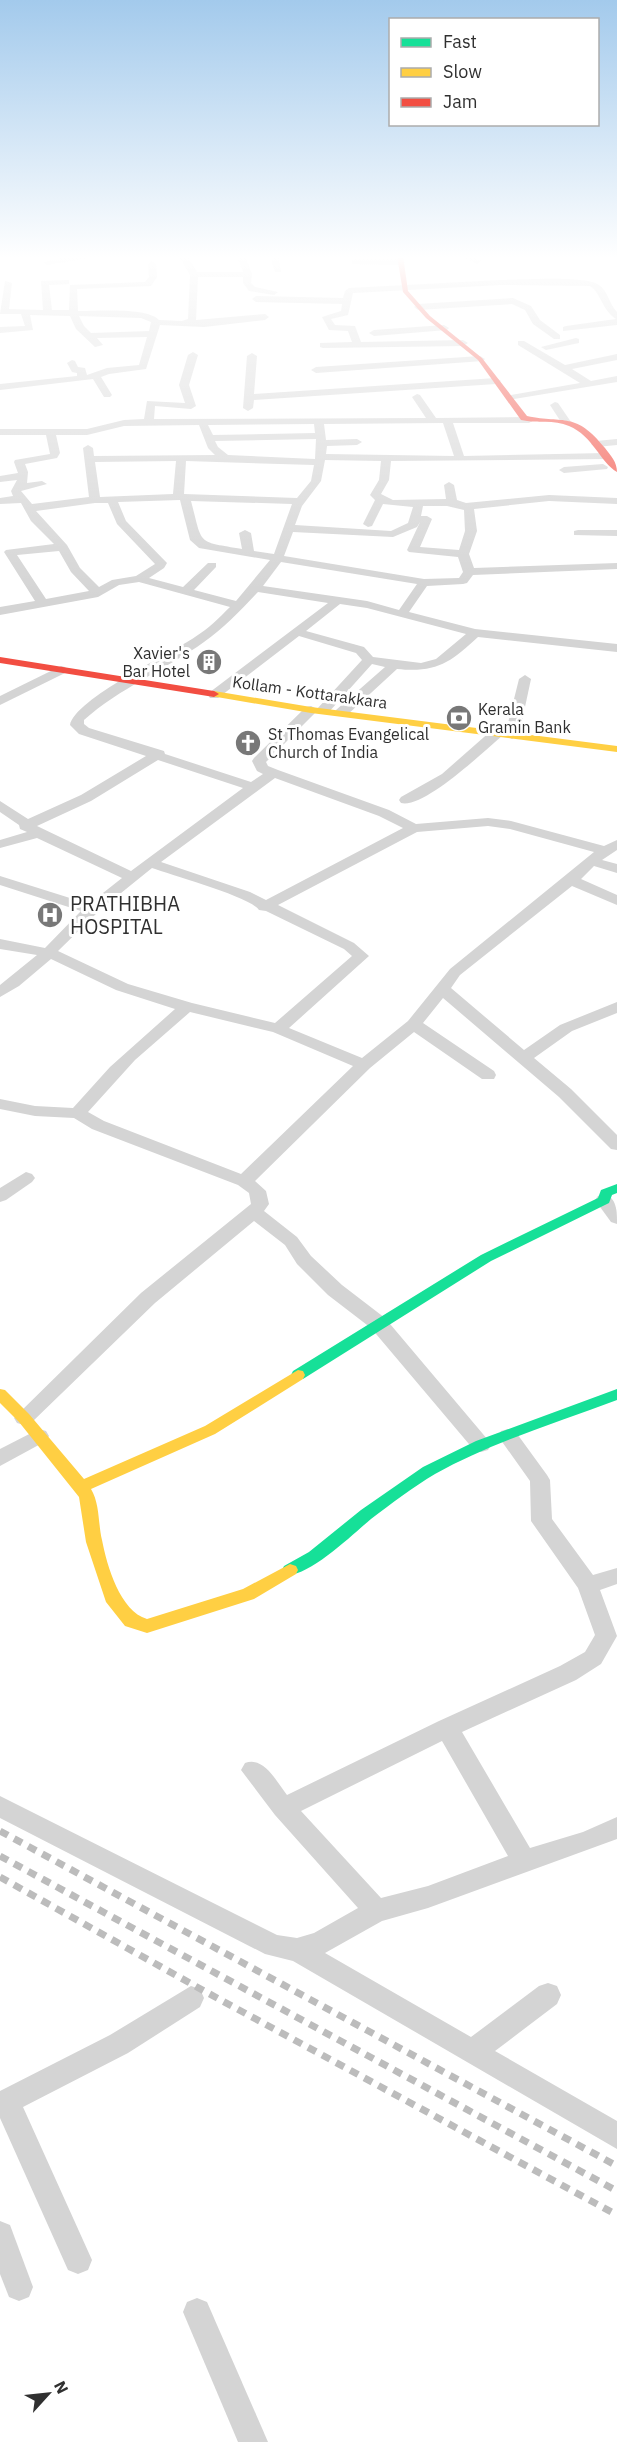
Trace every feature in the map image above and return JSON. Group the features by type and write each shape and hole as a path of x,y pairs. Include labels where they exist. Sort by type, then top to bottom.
{"street":[{"path":"75,370 82,370 82,379"},
{"path":"0,387 82,379 116,370"},
{"path":"149,422 150,403 190,406 184,385 189,370"},
{"path":"248,422 251,370"},
{"path":"488,370 511,398 519,413 529,420"},
{"path":"568,370 589,384"},
{"path":"96,376 107,395"},
{"path":"511,398 617,379"},
{"path":"249,397 496,381"},
{"path":"417,397 433,421"},
{"path":"555,405 566,422"},
{"path":"0,433 87,432 124,423 149,422 319,422 366,421 391,417 448,422 529,420 566,422 578,428 606,456"},
{"path":"202,421 216,453 225,458"},
{"path":"366,421 366,433"},
{"path":"255,788 159,754 84,731 77,725 78,719 100,699 199,640 224,620 255,588 278,558 299,501 316,481 320,450 319,422"},
{"path":"448,422 460,459"},
{"path":"87,432 88,459 95,500"},
{"path":"17,487 22,484 19,462 53,456 55,453 51,433"},
{"path":"208,438 386,459 606,456"},
{"path":"88,459 225,458 320,450 357,442"},
{"path":"564,470 606,456 617,442"},
{"path":"542,449 606,456"},
{"path":"276,451 320,450"},
{"path":"181,459 182,497 199,544 211,548 424,582 463,581 469,572"},
{"path":"386,459 384,480 375,495 380,500 392,503 452,503 468,506 549,498 617,501"},
{"path":"0,479 22,476"},
{"path":"17,487 42,483"},
{"path":"449,485 452,503"},
{"path":"17,487 20,499 30,508 35,519 63,547 75,570 98,593"},
{"path":"30,508 95,500 182,497 299,501"},
{"path":"0,501 20,499"},
{"path":"112,500 121,522 161,563 160,566 139,579"},
{"path":"368,524 380,500"},
{"path":"289,528 393,534 413,525 419,503"},
{"path":"468,506 471,531 463,554 469,572"},
{"path":"583,511 617,513"},
{"path":"416,519 427,519 413,550 463,554"},
{"path":"245,533 249,554"},
{"path":"578,533 617,533"},
{"path":"43,604 10,552 63,547"},
{"path":"186,591 212,565"},
{"path":"469,572 617,566"},
{"path":"0,611 98,593 116,582 139,579 237,605"},
{"path":"402,614 424,582"},
{"path":"255,588 367,605 475,633 617,648"},
{"path":"214,695 337,601"},
{"path":"298,632 360,650 369,660 413,667 433,666 454,653 475,633"},
{"name":"Kollam - Kottarakkara","path":"0,660 317,710 617,749"},
{"path":"369,660 259,761 262,768 273,773 384,813 414,828"},
{"path":"341,713 394,664"},
{"path":"0,701 61,670"},
{"path":"512,735 525,679"},
{"path":"406,800 447,777 497,733"},
{"path":"25,826 86,798 159,754"},
{"path":"0,992 22,978 92,910 132,877 273,773"},
{"path":"0,806 25,826 38,833 132,877"},
{"path":"264,906 414,828 488,822 511,825 611,848"},
{"path":"0,844 38,833"},
{"path":"244,1181 364,1065 414,1024 455,972 571,880 591,861 611,848"},
{"path":"591,861 617,869"},
{"path":"150,863 245,896 349,946 361,956 278,1029"},
{"path":"0,880 92,910"},
{"path":"571,880 617,901"},
{"path":"0,944 50,953 122,987 187,1007 278,1029 364,1065"},
{"path":"441,988 565,1093 617,1145"},
{"path":"78,1113 93,1093 131,1054 187,1007"},
{"path":"525,1058 566,1028 617,1007"},
{"path":"414,1024 488,1075"},
{"path":"0,1104 35,1111 78,1113 98,1125 244,1181 257,1191 260,1204 254,1212 148,1298 24,1418"},
{"path":"0,1196 26,1178"},
{"path":"81,1487 210,1430 486,1257 610,1194 617,1218"},
{"path":"254,1212 291,1241 304,1260 335,1290 378,1323 481,1445"},
{"path":"0,1394 24,1418 87,1496 94,1542 114,1602 131,1621 147,1626 248,1594 315,1556 408,1484 481,1445 582,1405 617,1394"},
{"path":"0,1458 39,1436"},
{"path":"283,1808 447,1728 568,1673 593,1658 606,1636 588,1585 542,1521 540,1480 508,1436"},
{"path":"588,1585 617,1576"},
{"path":"447,1728 524,1861"},
{"path":"253,1770 283,1808 376,1911"},
{"path":"0,1806 274,1946 297,1950 617,2136"},
{"path":"297,1950 328,1939 376,1911 428,1897 524,1861 588,1841 617,1828"},
{"path":"472,2052 548,1995"},
{"path":"78,2260 3,2104 119,2044 191,1998"},
{"path":"0,2235 19,2287"},
{"path":"197,2313 253,2442"}],"railway":[{"path":"0,1831 617,2166"},
{"path":"0,1856 617,2191"},
{"path":"0,1877 206,1992 617,2215"}],"traffic: fast":[{"path":"298,1375 486,1258 604,1200 606,1193 617,1188"},
{"path":"290,1570 315,1556 367,1514 428,1471 481,1445 617,1394"}],"traffic: slow":[{"path":"214,694 311,710 617,749"},
{"path":"0,1394 24,1418 81,1487 210,1430 298,1375"},
{"path":"81,1487 87,1496 94,1542 114,1602 131,1621 147,1626 248,1594 290,1570"}],"traffic: jam":[{"path":"488,370 524,418 571,423 594,440 617,470"},
{"path":"0,660 214,694"}],"place":[{"name":"Xavier's Bar Hotel","path":"209,662"},
{"name":"Kerala Gramin Bank","path":"459,718"},
{"name":"St Thomas Evangelical Church of India","path":"248,743"},
{"name":"PRATHIBHA HOSPITAL","path":"50,915"}]}
